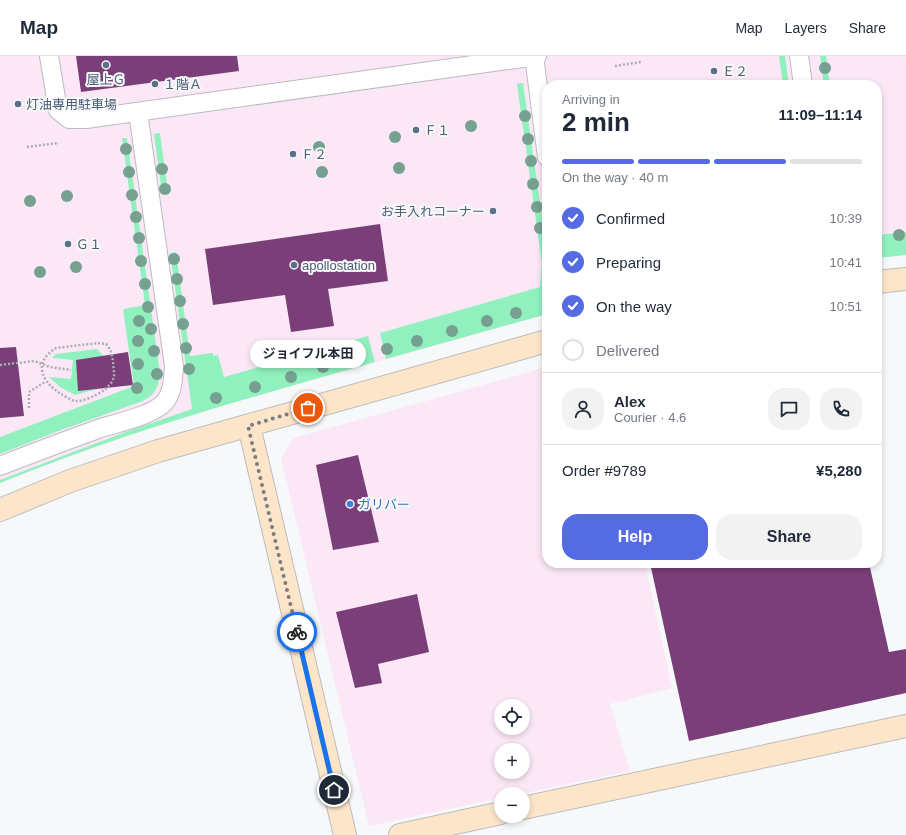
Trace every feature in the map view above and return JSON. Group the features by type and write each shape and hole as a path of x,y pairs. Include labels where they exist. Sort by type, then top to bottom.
{"street":[{"path":"882,281 906,278"},
{"path":"0,510 78,478 158,452 542,342"},
{"path":"248,426 344,835"},
{"path":"530,807 906,726"},
{"path":"400,835 494,815"}],"lane":[{"path":"49,56 58,110 69,119 86,119 537,56"},
{"path":"534,56 542,118"},
{"path":"799,56 802,80"},
{"path":"0,466 68,439 150,412 163,404 170,395 174,366 138,112"}],"path":[{"path":"615,66 641,62"},
{"path":"27,147 66,142"},
{"path":"106,344 110,348 115,375 107,388 80,401 70,399 45,382 43,377 43,364 50,352 56,348 106,344"},
{"path":"0,365 34,361 50,367 72,370"},
{"path":"29,408 29,392 45,382"}],"shaded area":[{"path":"0,56 906,56 906,255 882,257 882,80 542,80 542,315 192,414 93,447 0,483"},
{"path":"542,368 542,568 646,568 672,688 610,704 630,771 530,792 530,787 494,787 494,799 369,826 281,458 294,438"}],"green space":[{"path":"779,56 785,56 788,80 782,80"},
{"path":"820,56 826,56 829,80 823,80"},
{"path":"523,83 542,217 542,264 517,84"},
{"path":"160,133 168,192 162,193 154,134"},
{"path":"122,138 127,138 160,373 156,390 151,396 143,401 61,430 0,454 0,437 134,386 123,309 145,305"},
{"path":"906,232 906,255 882,257 882,234"},
{"path":"176,252 190,356 213,353 213,356 218,355 224,377 368,336 375,362 139,432 0,483 0,480 123,433 192,409 170,253"},
{"path":"542,264 542,315 386,359 380,333 540,287"},
{"path":"97,349 106,358 97,389 75,395 60,387 49,377 71,379 73,360 52,358 56,354"}],"building":[{"path":"76,56 237,56 239,71 81,92"},
{"path":"380,224 388,281 328,289 334,326 291,332 285,295 213,305 205,249"},
{"path":"16,347 24,416 0,418 0,348"},
{"path":"128,352 133,385 78,391 76,360"},
{"path":"358,455 379,542 333,550 316,465"},
{"path":"651,568 870,568 889,652 906,649 906,693 689,741"},
{"path":"417,594 429,652 378,664 382,683 355,688 336,612"}],"way so far":[{"path":"297,632 248,426 308,408"}],"place":[{"name":"屋上Ｇ","path":"106,65"},
{"name":"Ｅ２","path":"714,71"},
{"name":"１階Ａ","path":"155,84"},
{"name":"灯油専用駐車場","path":"18,104"},
{"name":"Ｆ１","path":"416,130"},
{"name":"Ｆ２","path":"293,154"},
{"name":"お手入れコーナー","path":"493,211"},
{"name":"Ｇ１","path":"68,244"},
{"name":"apollostation","path":"294,265"},
{"name":"ジョイフル本田","path":"308,408"},
{"name":"ガリバー","path":"350,504"}],"route":[{"path":"297,632 334,790"}]}
